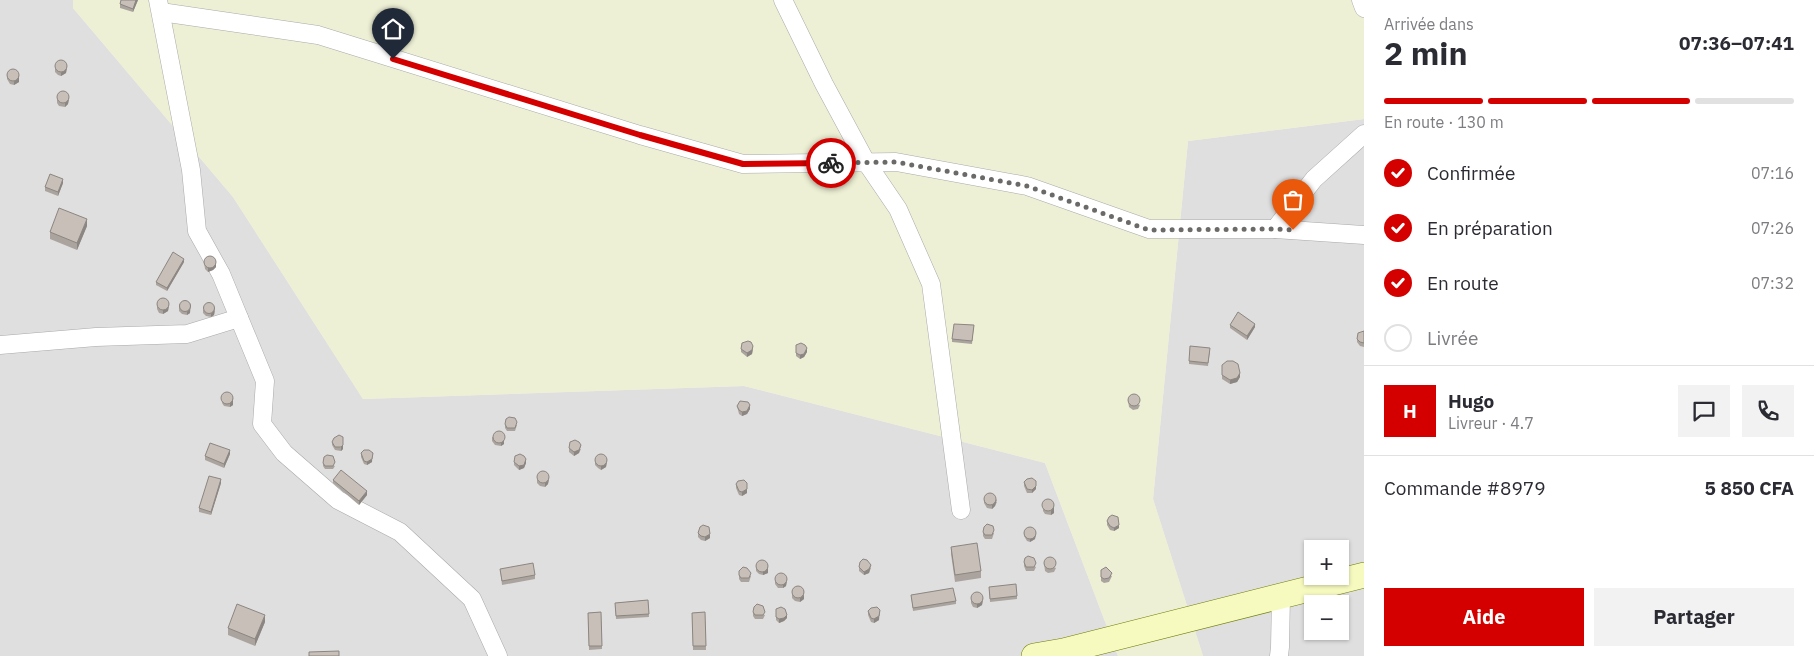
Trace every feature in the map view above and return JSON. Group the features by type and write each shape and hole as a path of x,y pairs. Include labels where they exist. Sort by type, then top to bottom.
{"main road":[{"path":"1034,656 1061,654 1364,575"}],"street":[{"path":"783,0 824,84 866,162 898,209 931,284 961,510"},
{"path":"1361,0 1364,8"},
{"path":"498,656 472,599 400,532 338,500 284,453 262,424 265,381 221,274 198,231 191,170 160,6 318,35 640,135 743,164 896,162 1027,186 1149,230 1275,229 1364,236"},
{"path":"1275,229 1314,179 1364,134"},
{"path":"0,346 96,337 187,334 239,318"},
{"path":"1279,656 1281,596"}],"shaded area":[{"path":"0,0 73,0 73,8 233,197 363,399 744,386 1045,463 1118,656 0,656"},
{"path":"1364,119 1364,656 1203,656 1153,499 1188,141"}],"green space":[{"path":"73,0 1364,0 1364,119 1188,141 1153,499 1203,656 1118,656 1045,463 744,386 363,399 233,197 73,8"}],"building":[{"path":"121,0 136,0 133,9 120,4"},
{"path":"61,60 67,66 61,72 55,66"},
{"path":"13,69 19,75 13,81 7,75"},
{"path":"63,91 69,97 63,103 57,97"},
{"path":"50,174 63,179 58,192 45,187"},
{"path":"59,208 87,219 77,243 50,232"},
{"path":"173,252 184,259 167,288 156,282"},
{"path":"210,256 216,262 210,268 204,262"},
{"path":"163,298 169,304 163,310 157,304"},
{"path":"185,300 191,306 185,312 179,306"},
{"path":"209,302 215,308 209,314 203,308"},
{"path":"1238,312 1255,324 1247,336 1230,325"},
{"path":"954,324 974,325 972,341 952,339"},
{"path":"1364,331 1364,343 1357,339 1358,333"},
{"path":"748,341 753,346 752,350 747,353 741,349 742,343"},
{"path":"801,343 807,348 804,354 800,355 796,353 796,345"},
{"path":"1190,346 1210,348 1208,363 1189,361"},
{"path":"1227,361 1233,361 1238,364 1240,373 1237,378 1230,380 1222,375 1222,365"},
{"path":"227,392 233,398 227,404 221,398"},
{"path":"1134,394 1140,400 1134,406 1128,400"},
{"path":"740,401 748,402 750,405 747,411 742,412 739,410 737,406"},
{"path":"509,417 515,418 517,422 515,428 507,428 505,424 506,419"},
{"path":"499,431 505,437 499,443 493,437"},
{"path":"339,435 343,437 343,445 335,447 332,442"},
{"path":"575,440 581,445 579,450 574,452 569,448 570,442"},
{"path":"210,443 230,450 224,464 205,456"},
{"path":"364,450 369,450 373,453 372,459 367,462 364,461 361,453"},
{"path":"520,454 526,459 524,465 519,466 514,462 515,456"},
{"path":"601,454 607,460 601,466 595,460"},
{"path":"327,455 333,456 335,462 333,466 325,466 323,463 324,457"},
{"path":"341,470 367,491 359,501 333,480"},
{"path":"543,471 549,477 543,483 537,477"},
{"path":"209,476 221,479 211,512 199,508"},
{"path":"1032,478 1036,481 1036,486 1032,490 1027,489 1024,482"},
{"path":"744,480 747,483 747,489 742,492 739,491 736,484 738,481"},
{"path":"990,493 996,499 990,505 984,499"},
{"path":"1048,499 1054,505 1048,511 1042,505"},
{"path":"1112,515 1118,517 1119,525 1114,528 1107,521"},
{"path":"987,524 993,526 992,535 985,535 983,532"},
{"path":"703,525 709,527 710,534 705,537 698,533"},
{"path":"1030,527 1036,533 1030,539 1024,533"},
{"path":"977,543 981,571 955,575 951,547"},
{"path":"1028,556 1034,558 1036,563 1034,567 1026,567 1024,562"},
{"path":"1050,557 1056,563 1050,569 1044,563"},
{"path":"863,559 867,560 871,565 864,572 859,567"},
{"path":"762,560 768,566 762,572 756,566"},
{"path":"533,563 535,575 502,581 500,569"},
{"path":"743,567 747,568 751,573 749,578 741,578 739,575 739,571"},
{"path":"1106,567 1112,573 1109,578 1104,579 1101,577 1101,570"},
{"path":"781,573 787,579 781,585 775,579"},
{"path":"1016,584 1017,596 990,599 989,587"},
{"path":"798,586 804,592 798,598 792,592"},
{"path":"953,588 956,601 913,608 911,595"},
{"path":"977,592 983,598 977,604 971,598"},
{"path":"648,600 649,614 616,616 615,603"},
{"path":"237,604 265,615 255,639 228,628"},
{"path":"757,604 763,606 765,612 763,615 755,615 753,612"},
{"path":"781,607 785,609 787,615 779,619 776,617 776,609"},
{"path":"877,607 880,610 879,616 874,619 871,618 868,611 871,608"},
{"path":"601,612 602,646 589,646 588,613"},
{"path":"705,612 706,646 693,646 692,613"},
{"path":"339,651 339,656 309,656 309,652"}],"way so far":[{"path":"831,163 896,162 1027,186 1149,230 1293,230"}],"route":[{"path":"393,59 640,135 743,164 831,163"}]}
